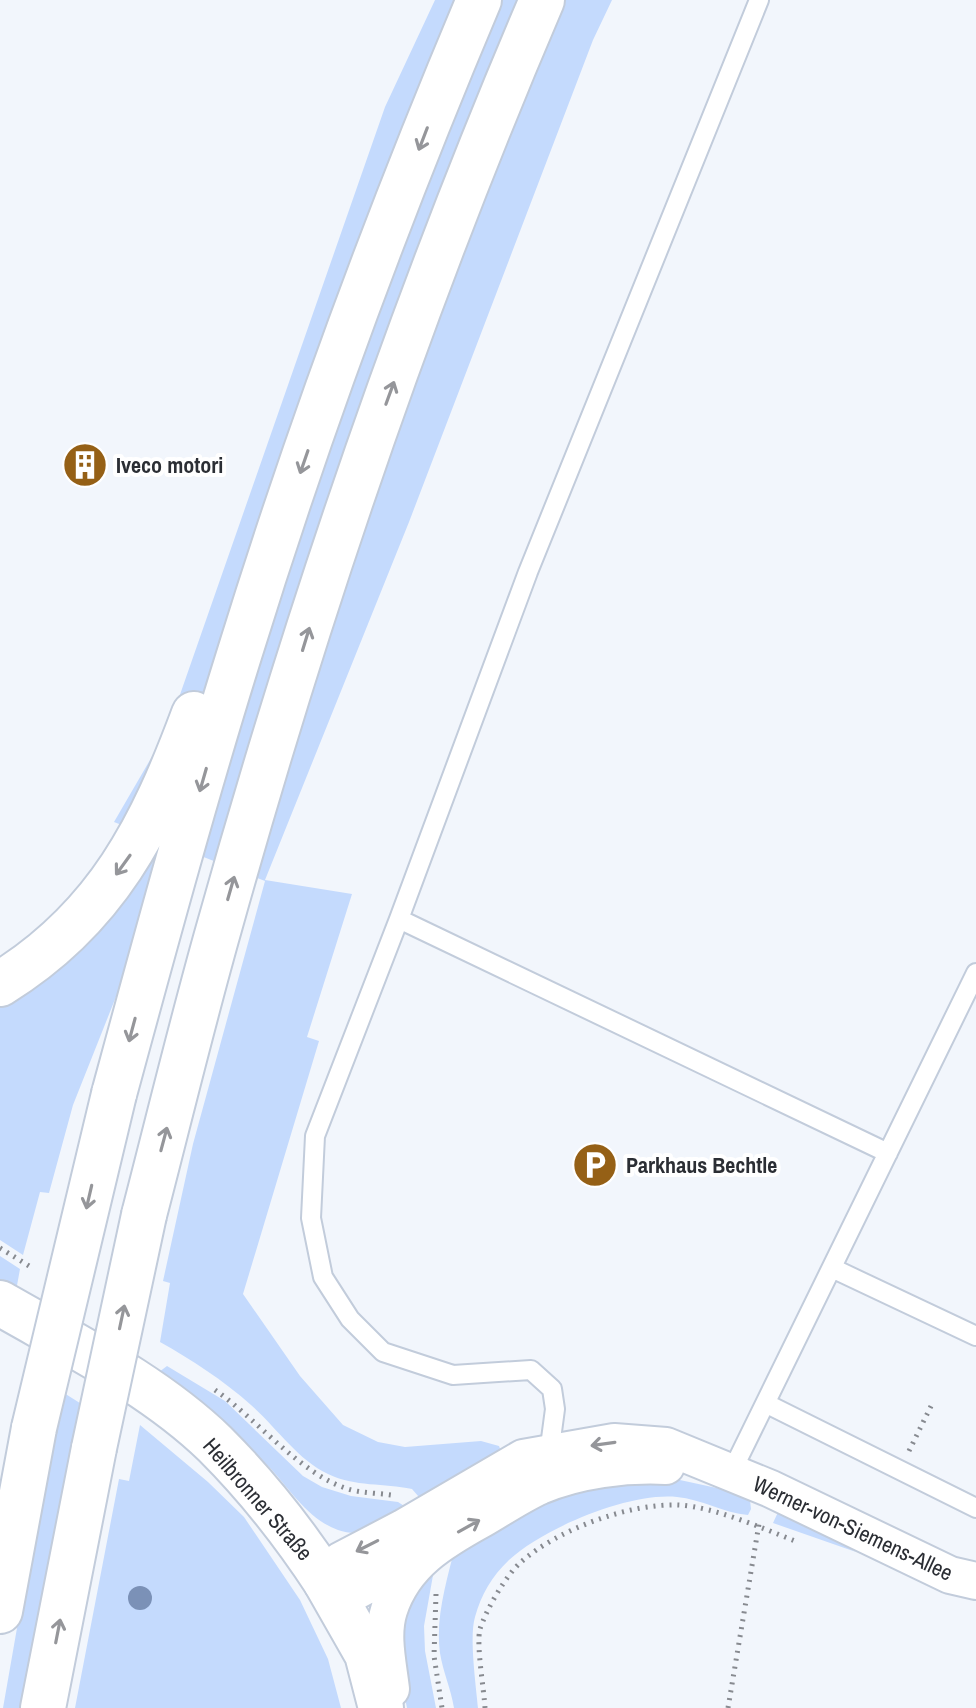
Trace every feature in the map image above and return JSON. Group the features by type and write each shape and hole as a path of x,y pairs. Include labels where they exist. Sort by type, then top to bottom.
{"main road":[{"path":"0,1611 34,1428 114,1094 197,798 266,571 333,376 479,0"},
{"path":"43,1708 144,1215 219,929 321,590 373,437 483,136 542,0"},
{"path":"0,984 84,918 129,858 171,777 228,618 266,571"},
{"name":"Heilbronner Straße","path":"8,1309 139,1385 213,1443 300,1542 367,1654 381,1708"},
{"path":"0,1501 34,1428"},
{"path":"333,1596 354,1708"}],"street":[{"name":"Werner-von-Siemens-Allee","path":"731,1473 663,1466 627,1466 540,1486 439,1543 422,1556 354,1592 333,1596 340,1561 523,1458 614,1442 666,1446 731,1473 950,1575 976,1581"},
{"name":"Werner-von-Siemens-Allee","path":"391,1708 392,1691 385,1639 389,1611 398,1589 422,1556"}],"lane":[{"path":"549,1454 555,1409 552,1389 531,1370 453,1375 383,1352 350,1319 323,1277 311,1218 315,1136 528,572 759,0"},
{"path":"399,919 888,1153"},
{"path":"731,1473 976,973"},
{"path":"832,1268 976,1336"},
{"path":"767,1404 976,1508"}],"path":[{"path":"900,1470 933,1402"},
{"path":"485,1708 479,1632 495,1598 520,1562 564,1534 633,1508 680,1505 758,1526 801,1543"},
{"path":"728,1708 758,1526"}],"shaded area":[{"path":"435,0 612,0 593,40 409,522 265,880 352,894 307,1037 319,1041 243,1294 300,1376 343,1425 378,1442 405,1447 481,1441 499,1446 502,1454 425,1504 412,1489 349,1481 317,1468 240,1396 160,1342 170,1283 163,1281 193,1144 265,881 114,822 168,729 385,107"},
{"path":"158,847 129,964 73,1105 49,1193 40,1192 23,1255 0,1240 0,1002"},
{"path":"0,1256 20,1269 16,1291 0,1282"},
{"path":"167,1366 225,1401 303,1476 322,1487 351,1496 398,1502 412,1511 367,1532 348,1533 327,1525 301,1504 245,1443 159,1372"},
{"path":"64,1393 83,1405 26,1708 3,1708 27,1571"},
{"path":"140,1425 244,1517 300,1600 328,1659 341,1708 75,1708 119,1479 129,1481"},
{"path":"666,1477 740,1493 750,1500 751,1509 748,1515 739,1514 677,1497 635,1500 588,1515 524,1548 492,1579 475,1617 473,1649 478,1708 454,1708 441,1660 439,1626 455,1547 542,1496"},
{"path":"779,1510 856,1552 773,1523"},
{"path":"435,1564 424,1626 425,1651 436,1708 407,1708 399,1669 400,1615"}],"place":[{"name":"Iveco motori","path":"85,465"},
{"name":"Parkhaus Bechtle","path":"595,1165"}]}
